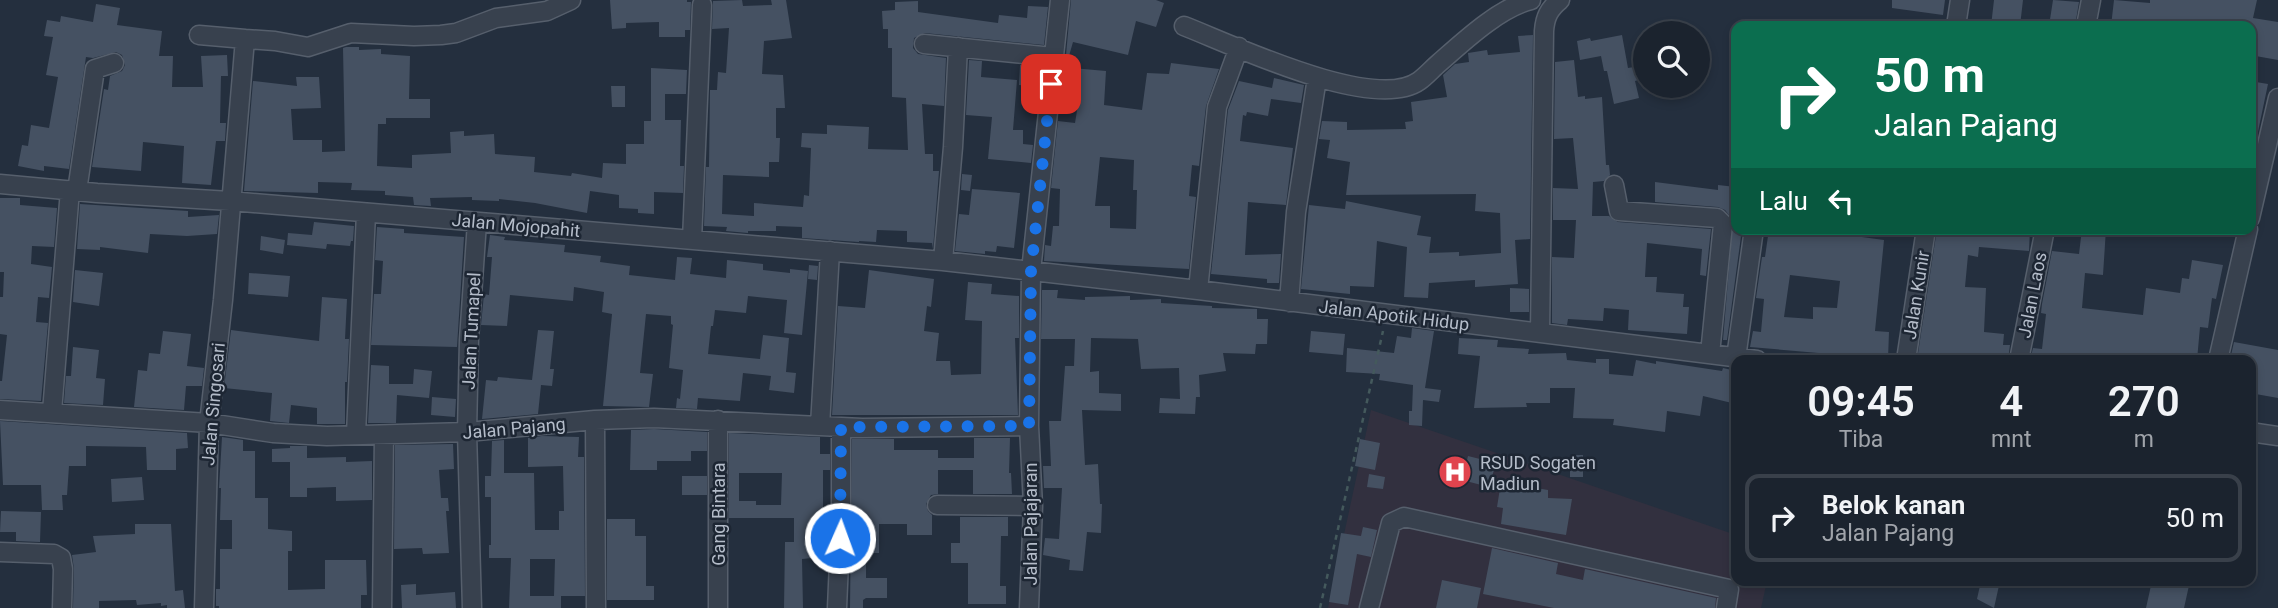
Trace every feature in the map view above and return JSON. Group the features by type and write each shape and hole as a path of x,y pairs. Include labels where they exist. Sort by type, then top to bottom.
{"street":[{"path":"199,35 275,40 308,47 351,33 414,37 456,33 496,18 547,11 571,0"},
{"path":"1184,26 1317,78 1381,90 1400,90 1419,82 1502,13 1518,3 1531,0"},
{"path":"1540,333 1544,31 1545,18 1555,0"},
{"path":"1957,21 1960,0"},
{"path":"2087,21 2091,0"},
{"name":"Jalan Pajajaran","path":"1029,608 1033,506 1029,426 1031,271 1054,57 1056,1"},
{"path":"692,240 702,5"},
{"name":"Jalan Singosari","path":"204,608 209,424 223,300 245,39"},
{"path":"924,44 1054,57"},
{"path":"943,261 958,47"},
{"path":"1198,290 1217,107 1239,47"},
{"path":"52,412 73,191 95,69 114,63"},
{"path":"1289,302 1297,212 1317,78"},
{"path":"2256,192 2278,99"},
{"name":"Jalan Mojopahit","path":"0,184 830,251 1031,271"},
{"path":"1614,185 1619,211 1717,218 1723,224 1710,354"},
{"path":"356,434 366,213"},
{"name":"Jalan Tumapel","path":"472,608 467,432 469,340 477,222"},
{"path":"1736,355 1753,235"},
{"name":"Jalan Kunir","path":"1907,355 1925,235"},
{"name":"Jalan Laos","path":"2020,355 2044,235"},
{"path":"2219,355 2247,235"},
{"path":"820,426 830,251"},
{"name":"Jalan Apotik Hidup","path":"1031,271 1731,357"},
{"name":"Jalan Pajang","path":"0,410 209,424 273,433 327,436 467,432 595,420 654,418 841,427 1029,426"},
{"path":"595,420 596,608"},
{"name":"Gang Bintara","path":"718,420 718,608"},
{"path":"836,608 841,516 841,427"},
{"path":"2256,433 2278,436"},
{"path":"382,608 384,435"},
{"path":"937,505 1033,506"},
{"path":"1369,608 1391,523 1404,517 1730,589 1726,608"},
{"path":"0,552 54,554 61,558 62,608"}],"path":[{"path":"1321,608 1387,314"}],"shaded area":[{"name":"RSUD Sogaten Madiun","path":"1371,410 1731,533 1731,586 1766,586 1761,608 1328,608"}],"building":[{"path":"610,0 687,0 691,2 690,30 685,30 685,37 659,37 659,22 626,23 626,28 612,29"},
{"path":"742,0 743,6 772,5 771,0 786,0 792,38 764,41 762,74 783,75 785,108 776,108 776,138 780,138 779,162 769,162 769,177 723,175 722,214 754,216 754,203 803,207 804,195 809,196 811,148 801,147 802,133 827,134 827,125 869,127 868,149 908,150 906,98 892,97 892,48 888,48 888,29 883,29 882,11 895,10 895,2 918,1 918,12 998,23 999,15 1027,18 1028,6 1048,7 1044,45 925,33 914,38 913,48 918,54 946,58 944,106 922,104 925,154 933,154 933,171 939,171 933,249 932,243 907,242 907,231 877,230 876,242 859,242 802,238 802,227 776,226 776,231 748,233 726,231 727,227 704,226 706,167 709,167 710,90 717,90 718,72 726,73 729,28 712,29 713,1"},
{"path":"1071,0 1156,0 1164,3 1156,27 1136,21 1128,55 1073,42 1069,56 1066,55"},
{"path":"1892,0 1945,0 1943,15 1892,8"},
{"path":"1994,0 2023,0 2021,21 1992,21"},
{"path":"2053,0 2079,2 2076,21 2050,21"},
{"path":"2114,0 2150,3 2150,0 2257,0 2253,18 2278,22 2278,60 2256,56 2256,21 2112,21"},
{"path":"96,4 120,8 117,25 162,31 159,56 173,56 172,87 203,87 201,56 227,55 228,76 221,76 220,123 226,123 225,141 216,141 211,185 182,183 184,146 143,142 141,171 92,167 104,89 108,90 110,76 122,71 125,65 122,55 116,52 93,58 86,57 69,169 44,166 44,171 18,166 22,145 28,146 31,125 49,128 58,77 46,75 53,37 44,36 47,20 60,22 61,16 93,22"},
{"path":"1533,35 1530,239 1515,240 1518,284 1475,287 1475,280 1429,283 1428,298 1404,297 1407,247 1377,241 1374,287 1350,286 1350,294 1301,289 1309,205 1345,209 1346,201 1421,216 1417,235 1431,237 1429,253 1459,252 1459,256 1501,253 1500,213 1475,211 1476,194 1346,195 1350,162 1327,158 1330,140 1319,139 1322,121 1347,122 1347,130 1406,129 1405,122 1413,121 1411,102 1447,97 1443,75 1455,64 1469,62 1468,53 1487,50 1488,55 1520,52 1518,36"},
{"path":"1622,35 1628,68 1633,67 1633,98 1639,98 1614,104 1601,56 1580,60 1577,41 1590,38 1591,41"},
{"path":"359,47 359,50 381,49 381,54 410,56 409,99 430,99 430,118 386,118 386,124 378,124 377,166 412,168 412,155 451,153 450,132 464,131 464,136 494,134 495,154 535,157 534,172 571,176 572,173 602,178 603,163 626,164 626,144 644,144 644,121 651,121 651,68 687,70 686,94 665,94 665,120 681,120 680,166 684,166 683,193 654,192 654,214 638,213 638,209 619,208 619,195 590,191 587,213 535,203 499,199 472,200 472,197 430,198 431,206 414,205 413,197 385,195 385,191 351,190 352,183 318,182 318,193 244,191 253,81 297,86 296,77 319,77 321,108 291,109 293,140 322,140 322,152 345,151 343,48"},
{"path":"969,60 982,61 981,77 1017,80 1013,130 1023,130 1023,144 1033,145 1031,163 988,159 992,117 966,115"},
{"path":"1574,60 1578,97 1602,97 1606,165 1609,165 1610,175 1604,181 1593,182 1592,216 1609,216 1618,222 1711,229 1706,276 1700,275 1702,249 1647,243 1645,277 1657,277 1656,292 1684,294 1683,307 1689,307 1687,334 1628,330 1629,310 1604,308 1603,321 1568,319 1567,325 1552,323 1552,257 1574,258 1576,220 1553,220 1553,188 1578,189 1573,138 1554,139 1555,62"},
{"path":"1171,63 1219,69 1206,106 1199,166 1192,165 1189,196 1196,197 1189,269 1044,261 1045,245 1051,246 1053,226 1059,226 1060,189 1051,188 1058,121 1075,123 1080,92 1071,92 1072,68 1106,71 1104,105 1142,110 1147,73 1169,74","holes":["1100,157 1134,160 1133,190 1137,190 1136,229 1110,228 1110,206 1095,206"]},
{"path":"1020,65 1041,67 1039,87 1019,85"},
{"path":"1274,78 1304,85 1301,103 1271,99 1268,116 1247,112 1246,116 1243,115 1240,141 1293,148 1286,205 1248,202 1245,255 1281,254 1279,283 1267,283 1267,279 1211,274 1228,110 1239,81 1272,88"},
{"path":"2256,82 2268,84 2256,141"},
{"path":"611,86 625,86 625,107 612,107"},
{"path":"962,174 972,175 970,191 961,190"},
{"path":"1655,182 1718,190 1718,185 1731,186 1731,218 1718,207 1655,202"},
{"path":"972,189 1020,193 1014,248 997,246 996,252 985,251 985,254 955,251 959,214 969,215"},
{"path":"0,198 20,198 20,205 57,208 54,247 32,246 31,264 52,267 49,298 38,297 36,322 48,323 41,401 0,399 7,335 0,334 0,297 3,297 4,272 0,272"},
{"path":"80,204 188,211 188,217 219,215 217,234 150,234 148,253 100,247 100,250 77,249"},
{"path":"314,222 354,226 353,241 350,246 327,244 326,249 287,245 288,233 312,235"},
{"path":"377,227 404,229 404,233 464,237 457,347 371,345 374,294 381,294 383,261 375,260"},
{"path":"490,235 505,237 504,240 565,245 564,252 601,256 600,262 630,266 629,275 675,280 677,257 692,258 690,274 726,278 727,260 763,264 763,270 790,273 790,269 808,271 802,335 784,333 787,300 748,296 746,313 715,310 711,326 708,354 760,359 763,335 789,338 786,372 796,373 794,393 769,390 771,376 743,373 740,401 698,398 697,409 676,408 677,398 680,399 683,370 669,368 673,325 671,316 646,314 640,373 653,374 649,407 603,406 612,314 602,312 604,292 574,287 573,301 510,295 507,326 481,325 484,294 489,295 492,257 487,257"},
{"path":"1732,235 1741,235 1727,340 1723,340"},
{"path":"1768,235 1847,235 1884,240 1875,331 1889,332 1888,355 1842,355 1750,347 1753,331 1761,332 1764,299 1756,298 1762,257 1765,257","holes":["1790,275 1840,281 1837,308 1813,307 1813,319 1784,317"]},
{"path":"1936,235 2030,235 2029,251 1979,247 1978,257 1968,255 1965,287 1986,288 1984,332 2004,334 2003,345 2010,345 2009,355 1918,355"},
{"path":"2081,235 2106,235 2103,275 2085,273 2082,308 2143,315 2146,288 2180,293 2182,278 2189,279 2192,260 2223,265 2216,299 2212,298 2208,328 2200,327 2197,355 2031,355 2033,348 2042,349 2046,314 2041,313 2052,251 2079,254"},
{"path":"261,236 285,240 283,254 260,250"},
{"path":"809,265 818,266 817,280 808,279"},
{"path":"75,270 103,273 99,306 73,302"},
{"path":"869,270 934,279 931,307 927,306 924,331 939,333 936,361 950,361 951,375 981,374 982,321 965,320 968,282 992,284 991,294 1019,296 1019,338 1015,338 1018,415 832,415 838,306 865,308"},
{"path":"249,273 290,276 288,297 248,294"},
{"path":"1510,288 1529,289 1529,312 1510,312"},
{"path":"1042,290 1058,290 1057,298 1085,300 1085,297 1130,296 1130,300 1161,299 1161,303 1257,309 1257,319 1268,319 1267,344 1256,344 1255,354 1223,353 1226,371 1199,375 1200,397 1196,397 1195,414 1159,413 1160,398 1180,399 1179,368 1141,369 1138,339 1091,338 1090,372 1099,371 1099,393 1121,394 1121,411 1082,410 1085,465 1098,464 1102,504 1101,533 1087,532 1083,571 1069,570 1070,560 1043,555 1045,538 1059,539 1062,488 1044,488 1043,466 1051,466 1049,421 1061,421 1065,366 1074,366 1075,339 1041,339"},
{"path":"322,297 347,299 345,339 349,339 345,424 317,424 317,408 291,405 289,423 270,421 272,393 224,388 231,330 319,341"},
{"path":"1412,328 1434,331 1425,388 1441,390 1439,402 1423,400 1422,426 1409,425 1413,385 1379,380 1380,374 1346,372 1347,348 1394,353 1397,336 1411,338"},
{"path":"538,330 554,331 550,369 554,369 552,386 541,385 538,414 482,419 486,380 497,381 498,377 532,380"},
{"path":"163,331 191,334 187,366 204,368 202,386 186,386 184,410 134,407 138,370 147,371 149,353 160,354"},
{"path":"1311,331 1345,334 1343,355 1309,352"},
{"path":"1459,338 1498,340 1497,347 1529,349 1528,354 1566,353 1567,360 1596,363 1596,359 1609,359 1609,374 1633,376 1636,360 1722,371 1723,368 1731,370 1731,403 1703,396 1700,416 1667,411 1665,432 1613,425 1614,419 1573,418 1575,388 1550,388 1550,403 1526,403 1527,407 1474,408 1480,356 1458,354"},
{"path":"2234,342 2278,350 2278,398 2256,394 2256,355 2231,355"},
{"path":"73,347 99,350 96,378 105,379 103,405 64,403 66,376 71,376"},
{"path":"371,365 389,366 389,384 413,384 414,369 432,371 429,398 397,395 396,423 368,423"},
{"path":"432,397 456,399 455,417 431,415"},
{"path":"0,421 187,433 188,448 176,449 176,470 147,470 146,447 86,446 86,466 69,466 67,495 62,495 63,510 42,510 41,485 3,485"},
{"path":"631,430 707,432 707,451 691,451 691,461 657,461 657,470 630,470"},
{"path":"729,433 820,437 820,454 830,454 830,470 823,470 823,557 802,559 803,608 784,608 785,542 794,542 794,518 729,518","holes":["739,473 782,473 781,505 756,505 756,501 739,501"]},
{"path":"222,437 243,440 243,451 255,451 255,498 268,498 268,529 292,531 292,551 288,551 288,590 325,589 325,560 366,560 367,595 361,595 361,608 216,606 216,589 220,589 220,549 232,549 232,520 220,520"},
{"path":"579,437 578,457 584,457 585,596 561,596 561,608 509,608 511,558 489,558 491,497 485,497 485,476 491,476 492,441 504,440 504,473 534,473 535,530 559,530 559,511 564,511 563,466 528,467 528,438","holes":["530,559 555,559 554,596 530,596"]},
{"path":"974,438 1010,438 1009,473 1012,494 973,494 973,470 938,470 938,494 931,495 926,504 932,515 932,535 907,535 907,524 879,524 879,553 866,553 866,578 887,578 887,598 866,598 863,600 863,608 850,608 852,439 894,439 894,450 938,450 938,458 974,458"},
{"path":"1360,439 1380,443 1375,470 1355,466"},
{"path":"453,444 454,469 439,470 441,498 448,498 449,511 446,511 449,553 423,554 422,548 394,549 395,445"},
{"path":"307,446 307,458 346,457 346,462 372,461 372,500 336,501 336,487 307,488 307,497 290,497 290,462 272,462 272,449"},
{"path":"1570,455 1583,455 1583,477 1570,477"},
{"path":"1468,456 1496,463 1489,487 1462,480"},
{"path":"1369,474 1385,477 1383,489 1367,487"},
{"path":"682,476 707,476 707,495 682,495"},
{"path":"142,477 144,500 112,502 111,479"},
{"path":"1501,482 1548,490 1548,498 1572,499 1566,535 1501,524 1503,508 1497,507"},
{"path":"1,511 41,512 40,542 16,541 16,532 0,532"},
{"path":"960,517 1008,517 1008,536 1001,536 1000,586 1006,586 1006,604 968,604 968,563 951,563 951,543 960,543"},
{"path":"607,519 635,519 635,536 646,536 646,586 654,586 654,600 607,600"},
{"path":"135,524 171,524 175,591 183,590 185,608 167,608 167,605 161,606 161,603 137,605 136,600 99,601 99,608 73,608 72,555 96,552 93,536 135,534"},
{"path":"1363,527 1377,530 1371,557 1357,554 1348,605 1329,602 1341,533 1361,536"},
{"path":"1492,548 1558,563 1556,574 1583,580 1585,569 1716,598 1715,608 1554,608 1483,594"},
{"path":"1442,580 1481,588 1477,608 1436,608"},
{"path":"416,584 416,595 455,592 456,608 402,608 401,585"},
{"path":"1980,586 1999,586 1994,608 1977,599"},
{"path":"2151,586 2189,586 2184,608 2146,608"}],"place":[{"name":"RSUD Sogaten Madiun","path":"1455,472"}],"route":[{"path":"840,538 841,427 1029,426 1031,271 1051,84"}]}
